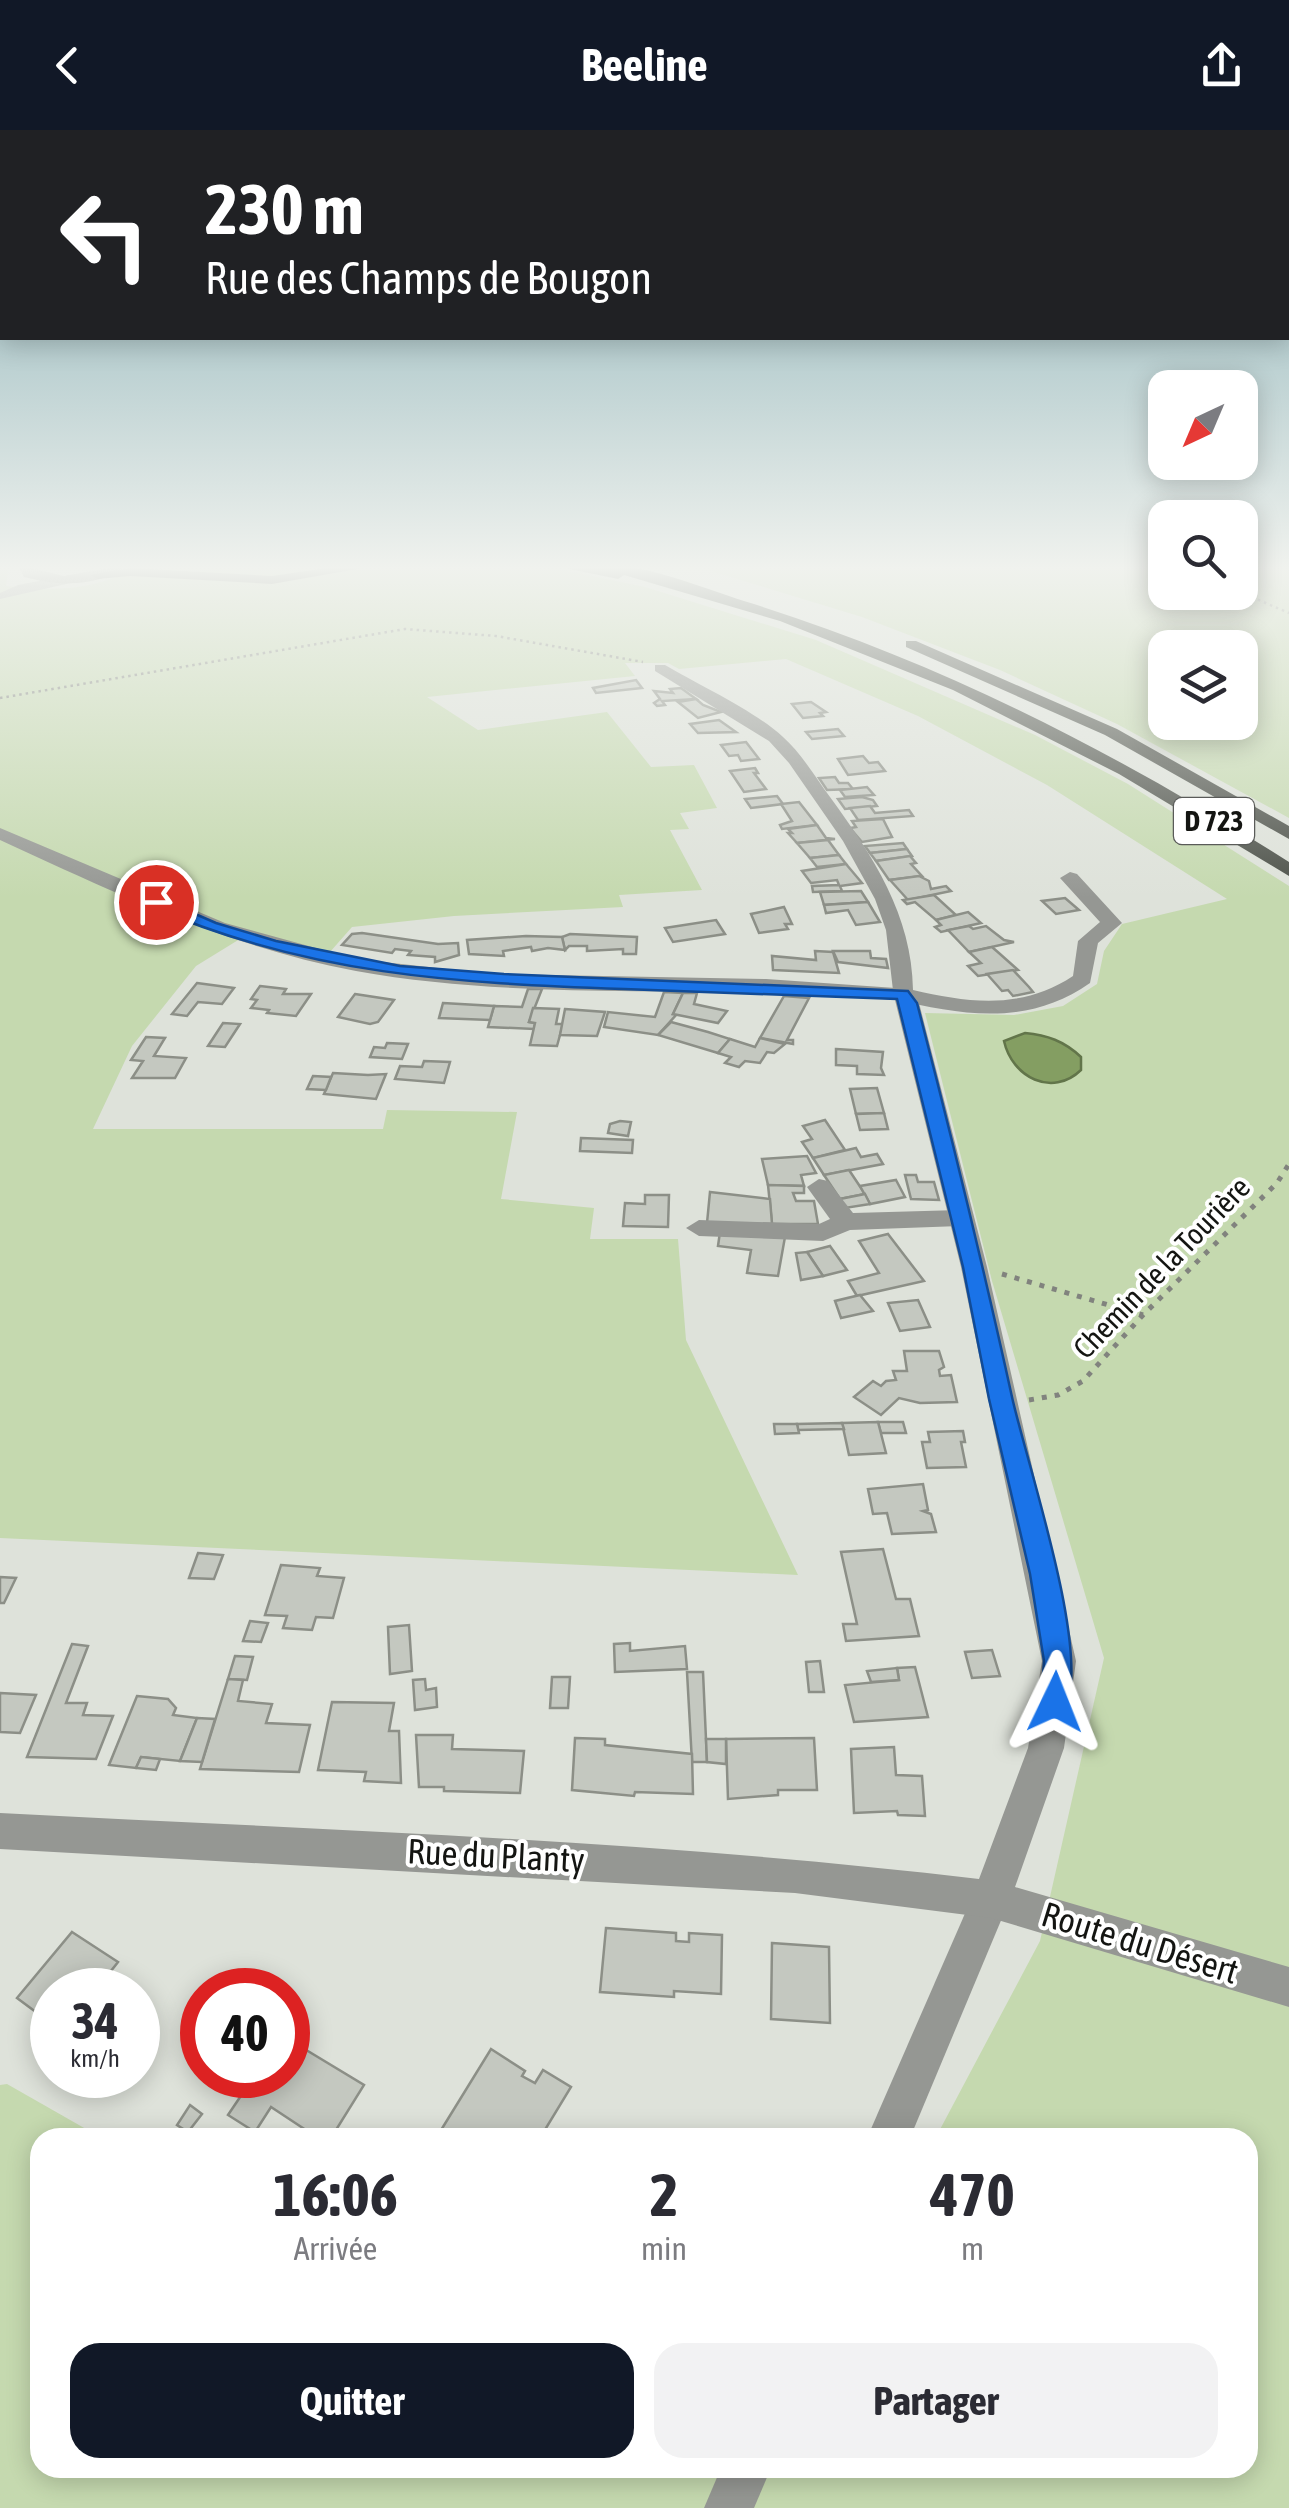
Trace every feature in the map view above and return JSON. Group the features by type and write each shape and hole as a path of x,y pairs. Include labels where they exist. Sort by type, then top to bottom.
{"highway":[{"name":"D 723","path":"937,676 1019,711 1138,774 1289,870"},
{"name":"D 723","path":"990,676 1096,724 1289,834"}],"street":[{"path":"673,676 752,723 795,760 894,916 902,994 908,1003 974,1267 1043,1574 1058,1661 1046,1748 991,1899 892,2128"},
{"path":"0,833 210,926 354,965 504,980 902,994 964,1008 1003,1010 1040,1004 1084,980 1088,942 1112,923 1070,878"},
{"path":"819,1187 846,1222"},
{"path":"699,1228 824,1233 846,1222 960,1218"},
{"name":"Rue du Planty","path":"0,1831 624,1863 794,1875 991,1899"},
{"name":"Route du Désert","path":"991,1899 1289,1987"},
{"path":"729,2508 742,2478"}],"path":[{"path":"0,698 129,676"},
{"name":"Chemin de la Tourière","path":"1001,1399 1036,1400 1058,1395 1083,1381 1143,1314 1277,1183 1289,1164"},
{"path":"974,1267 1143,1314"}],"shaded area":[{"path":"0,676 635,676 427,697 478,730 607,712 651,767 694,765 717,808 680,813 689,829 670,830 702,890 619,895 623,907 454,916 352,927 330,952 248,934 196,966 132,1046 93,1129 383,1129 387,1110 517,1112 501,1199 594,1208 590,1239 678,1239 686,1340 798,1575 0,1538"},
{"path":"825,676 899,676 1035,735 1128,784 1289,886 1289,2508 0,2508 0,2085 7,2084 84,2128 30,2128 30,2478 1258,2478 1258,2128 941,2128 1040,1941 1104,1658 992,1281 925,1013 1014,1015 1063,1006 1097,984 1104,951 1122,924 1227,899 1047,785 918,716"},
{"path":"1013,676 1148,676 1148,740 1258,740 1258,676 1289,676 1289,818 1117,724"},
{"path":"1025,1033 1048,1037 1068,1047 1081,1057 1081,1070 1070,1078 1046,1083 1024,1073 1008,1054 1004,1041"}],"building":[{"path":"636,680 642,688 596,693 593,688"},
{"path":"681,688 696,699 662,701 665,705 657,706 654,703 660,699 654,691 673,693 670,689"},
{"path":"696,699 721,712 698,718 678,702"},
{"path":"811,702 826,712 820,713 823,716 803,718 792,704"},
{"path":"719,720 736,732 698,733 690,724"},
{"path":"838,729 844,736 812,739 806,732"},
{"path":"746,742 759,759 741,761 738,755 729,756 721,745"},
{"path":"863,756 869,763 878,762 885,771 848,775 838,759"},
{"path":"755,768 758,773 754,773 766,789 744,792 730,771"},
{"path":"835,777 853,789 827,790 819,778"},
{"path":"867,787 874,795 845,797 840,790"},
{"path":"777,796 783,804 751,808 745,799"},
{"path":"838,799 873,800 877,806 845,809"},
{"path":"799,802 817,825 782,829 780,825 792,821 781,804"},
{"path":"870,806 875,813 909,810 913,816 858,820 850,808"},
{"path":"883,819 892,837 862,842 850,828 856,827 852,821"},
{"path":"817,825 826,838 835,839 797,843 788,833 792,833 788,829"},
{"path":"828,840 839,855 810,858 797,843"},
{"path":"903,843 907,849 870,853 865,846"},
{"path":"907,849 912,856 876,861 870,853"},
{"path":"839,855 846,864 817,867 810,858"},
{"path":"910,856 916,863 911,864 922,876 889,880 876,861"},
{"path":"846,864 862,883 840,886 842,891 813,892 812,886 839,885 837,880 811,883 802,871"},
{"path":"919,876 929,881 931,889 946,886 951,891 908,900 890,880"},
{"path":"861,891 868,902 824,905 820,892"},
{"path":"934,895 956,915 936,920 915,902 907,904 903,900"},
{"path":"1065,898 1079,910 1056,914 1042,901"},
{"path":"868,902 880,922 856,925 848,910 826,913 824,905"},
{"path":"784,907 792,924 785,924 788,929 759,933 751,914"},
{"path":"968,912 981,923 941,932 935,927 941,925 936,920"},
{"path":"716,920 725,934 673,942 665,928"},
{"path":"986,926 1004,940 1014,942 969,952 948,930"},
{"path":"352,934 438,944 458,943 459,955 435,962 435,957 408,955 411,951 395,949 392,953 342,945"},
{"path":"562,937 637,937 636,954 623,954 623,949 587,951 587,946 569,946 565,950"},
{"path":"562,937 565,950 532,951 531,947 503,951 504,956 469,954 467,940"},
{"path":"992,947 1018,970 978,976 968,966 981,963 969,952"},
{"path":"815,951 833,952 839,973 773,970 772,956 816,960"},
{"path":"833,951 870,951 871,958 886,959 888,968 838,962"},
{"path":"1013,970 1033,992 1013,996 1008,990 1002,991 987,974"},
{"path":"197,983 234,988 222,1004 198,1002 187,1016 172,1014"},
{"path":"260,986 286,989 283,994 311,994 296,1016 267,1013 269,1010 251,1008 257,1000 251,999"},
{"path":"528,989 542,989 529,1022 535,1023 534,1029 488,1027 494,1006 522,1007"},
{"path":"664,992 683,993 673,1014 677,1014 658,1035 604,1027 608,1012 655,1017"},
{"path":"683,993 697,993 694,1004 727,1011 718,1023 673,1014"},
{"path":"355,994 394,1000 378,1022 338,1017"},
{"path":"784,996 809,998 787,1040 793,1040 793,1044 760,1038"},
{"path":"443,1003 494,1006 490,1020 439,1018"},
{"path":"533,1008 559,1009 556,1024 563,1024 557,1046 530,1045 535,1023 529,1022"},
{"path":"565,1009 605,1012 597,1036 560,1035"},
{"path":"671,1022 730,1039 718,1053 658,1035"},
{"path":"223,1023 240,1024 225,1047 208,1046"},
{"path":"146,1037 165,1038 154,1056 186,1058 175,1078 132,1078 143,1061 131,1060"},
{"path":"760,1038 785,1044 774,1053 767,1052 760,1063 745,1061 739,1067 725,1063 731,1057 718,1053 730,1039 755,1047"},
{"path":"387,1043 408,1044 402,1059 370,1057 374,1047 385,1048"},
{"path":"836,1049 883,1052 884,1075 857,1074 857,1066 836,1065"},
{"path":"424,1061 450,1062 444,1083 395,1079 400,1066 422,1067"},
{"path":"333,1073 386,1074 376,1099 324,1094"},
{"path":"313,1076 331,1077 326,1090 307,1089"},
{"path":"877,1088 884,1113 856,1114 850,1089"},
{"path":"884,1113 888,1129 860,1130 856,1114"},
{"path":"825,1120 845,1150 813,1158 802,1142 812,1139 803,1126"},
{"path":"631,1122 628,1136 608,1133 610,1124"},
{"path":"581,1138 633,1140 632,1153 580,1151"},
{"path":"856,1148 861,1157 877,1154 883,1164 824,1175 813,1158"},
{"path":"807,1156 816,1173 801,1175 804,1186 768,1185 762,1159"},
{"path":"849,1170 865,1194 840,1199 824,1175"},
{"path":"905,1175 916,1175 918,1182 934,1182 939,1200 911,1199"},
{"path":"896,1180 905,1197 870,1204 860,1186"},
{"path":"768,1185 804,1186 804,1193 793,1193 796,1201 814,1201 818,1224 772,1224"},
{"path":"710,1192 770,1199 772,1224 707,1223"},
{"path":"865,1194 870,1204 845,1208 840,1199"},
{"path":"645,1195 669,1195 668,1227 623,1226 625,1203 645,1204"},
{"path":"720,1232 785,1237 778,1276 747,1273 751,1250 718,1246"},
{"path":"888,1234 924,1281 857,1296 848,1281 879,1273 859,1241"},
{"path":"830,1246 847,1270 823,1276 807,1252"},
{"path":"807,1252 823,1276 801,1280 796,1253"},
{"path":"860,1295 873,1311 841,1318 835,1301"},
{"path":"918,1300 930,1327 900,1331 888,1303"},
{"path":"904,1351 939,1351 944,1367 939,1370 940,1376 951,1375 957,1402 920,1403 899,1398 881,1415 854,1397 873,1381 881,1386 896,1380 893,1371 907,1371"},
{"path":"878,1422 903,1422 906,1433 881,1433"},
{"path":"878,1422 886,1453 849,1455 842,1423"},
{"path":"842,1423 844,1429 798,1430 797,1424"},
{"path":"774,1424 797,1424 799,1433 775,1434"},
{"path":"963,1431 966,1467 927,1468 922,1442 930,1442 928,1432"},
{"path":"923,1484 928,1510 923,1511 931,1514 936,1532 892,1534 887,1513 873,1514 868,1489"},
{"path":"883,1549 896,1599 910,1599 919,1636 846,1641 843,1624 857,1624 841,1552"},
{"path":"198,1553 223,1555 214,1579 189,1578"},
{"path":"281,1565 320,1568 317,1576 344,1578 333,1618 316,1617 312,1630 283,1628 287,1616 265,1615"},
{"path":"0,1577 16,1578 4,1603 0,1603"},
{"path":"250,1621 268,1623 261,1642 243,1641"},
{"path":"409,1625 412,1671 390,1674 388,1627"},
{"path":"630,1643 630,1651 685,1646 687,1669 615,1672 614,1644"},
{"path":"72,1644 88,1646 66,1703 87,1703 83,1715 113,1716 96,1759 27,1757"},
{"path":"992,1650 1000,1676 972,1678 965,1652"},
{"path":"235,1656 253,1657 247,1680 228,1679"},
{"path":"820,1661 824,1692 809,1692 806,1662"},
{"path":"915,1667 928,1717 854,1722 845,1685 899,1680 897,1668"},
{"path":"897,1668 899,1680 871,1682 867,1671"},
{"path":"687,1672 703,1672 707,1762 692,1762"},
{"path":"552,1677 570,1677 568,1708 550,1708"},
{"path":"228,1679 243,1680 238,1701 272,1704 266,1723 310,1725 299,1772 200,1769"},
{"path":"425,1679 426,1690 436,1688 437,1707 415,1710 413,1680"},
{"path":"0,1693 36,1695 20,1733 0,1732"},
{"path":"137,1696 168,1699 176,1708 173,1715 197,1718 180,1761 141,1757 136,1768 109,1765"},
{"path":"332,1702 394,1703 389,1731 399,1731 401,1783 364,1781 366,1772 318,1770"},
{"path":"197,1718 215,1719 202,1762 180,1761"},
{"path":"416,1735 453,1735 452,1749 524,1751 520,1793 419,1787"},
{"path":"575,1738 605,1739 605,1745 692,1754 693,1794 635,1792 634,1796 572,1790"},
{"path":"814,1738 817,1790 778,1790 778,1795 728,1799 726,1739"},
{"path":"706,1739 726,1739 726,1764 707,1762"},
{"path":"894,1747 896,1775 922,1776 925,1816 898,1815 897,1811 854,1813 851,1749"},
{"path":"141,1757 160,1759 156,1770 136,1768"},
{"path":"606,1928 676,1933 676,1941 689,1942 689,1933 722,1935 721,1994 674,1991 674,1997 600,1992"},
{"path":"72,1932 118,1962 113,1968 42,1968"},
{"path":"772,1943 829,1947 830,2023 771,2019"},
{"path":"30,1982 30,2008 17,1998"},
{"path":"491,2049 525,2071 522,2076 535,2083 543,2070 571,2087 546,2128 442,2128"},
{"path":"310,2052 364,2085 337,2128 303,2128 271,2107 258,2128 249,2128 228,2115 239,2098 310,2098"},
{"path":"190,2105 202,2114 191,2128 177,2125"}],"route":[{"path":"156,902 210,926 273,945 400,972 504,980 902,994 908,1003 974,1267 1043,1574 1058,1661 1055,1702"}]}
